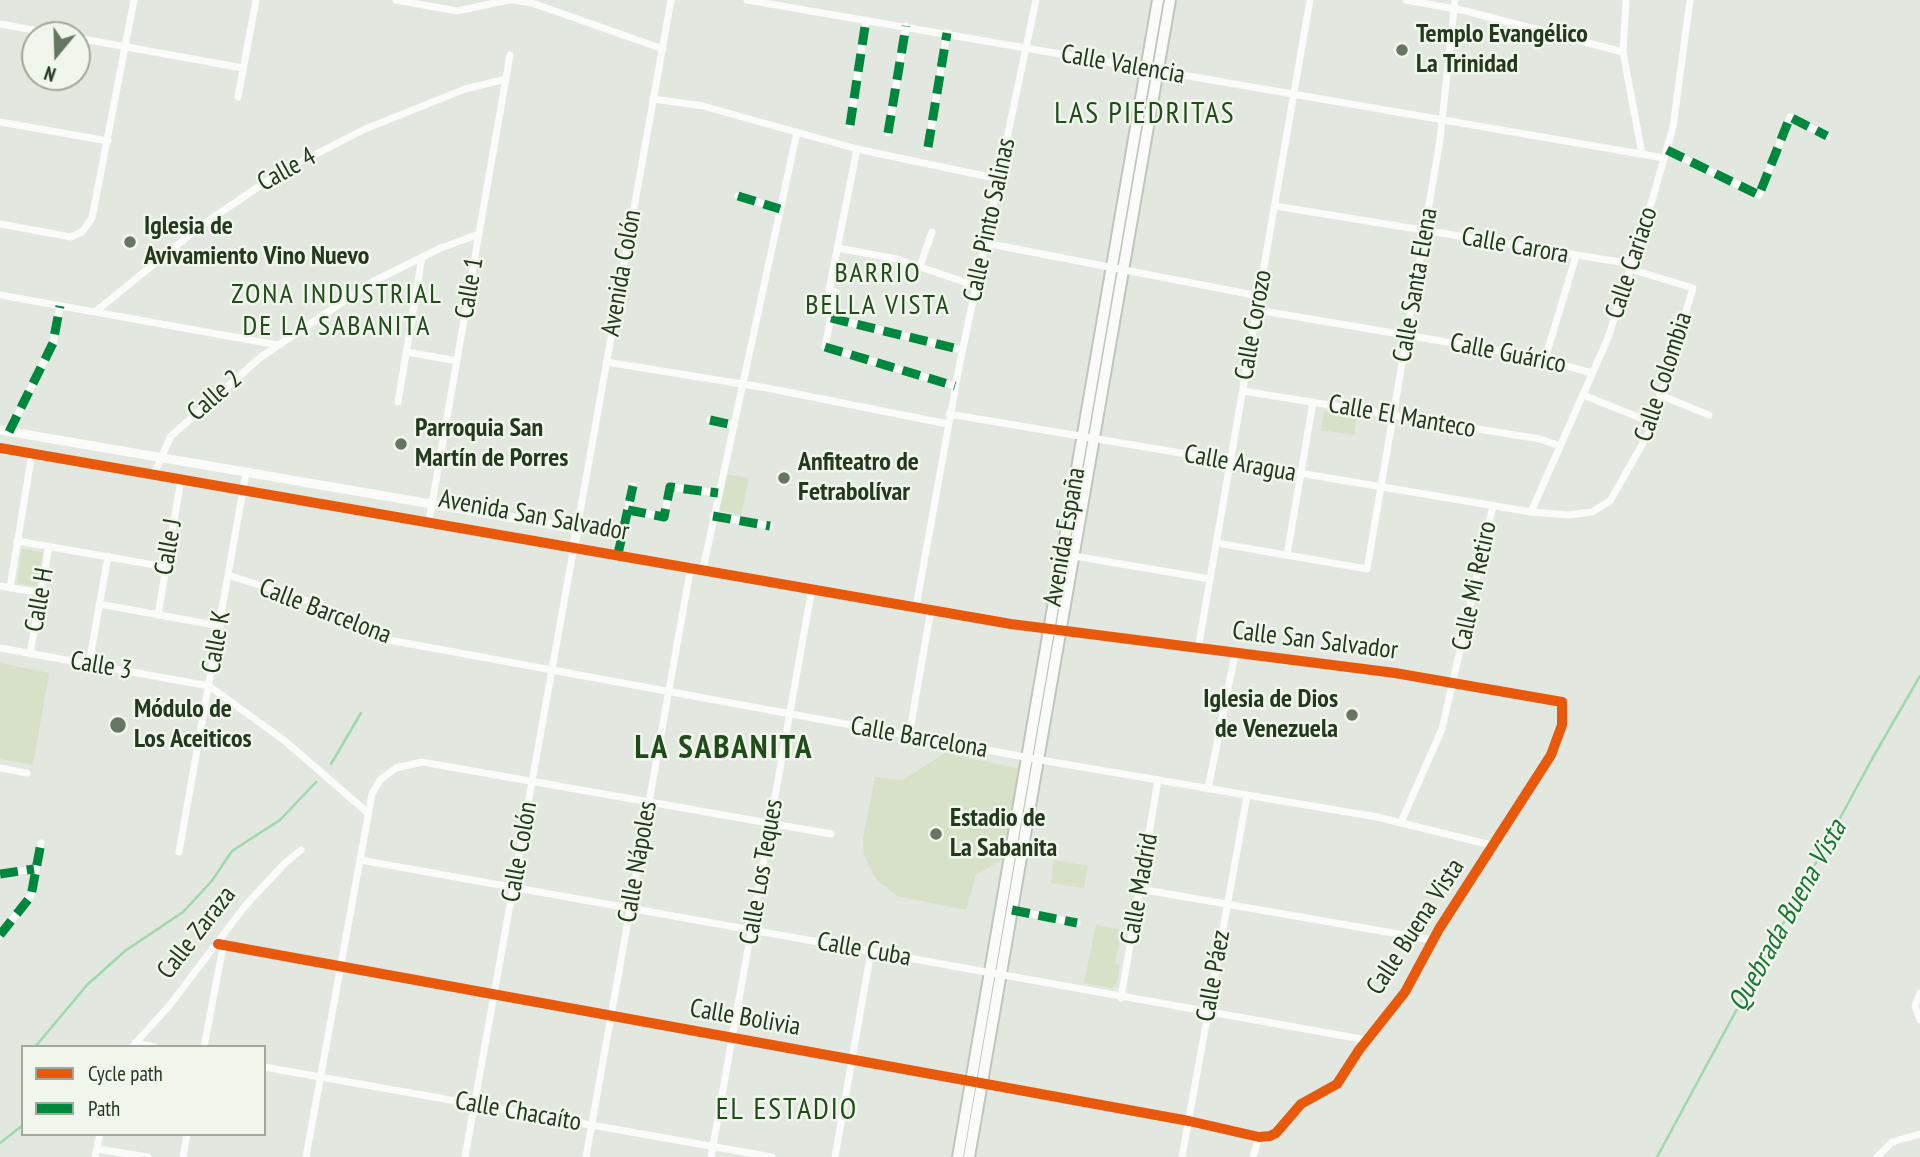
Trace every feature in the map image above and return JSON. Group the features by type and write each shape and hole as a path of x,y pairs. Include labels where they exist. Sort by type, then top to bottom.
{"main road":[{"name":"Avenida España","path":"958,1157 976,1083 1089,438 1152,70 1158,0"},
{"name":"Avenida España","path":"1152,70 1170,0"},
{"name":"Avenida España","path":"1055,631 1074,556 1089,438"},
{"name":"Avenida España","path":"995,974 1012,909 1033,758"},
{"name":"Avenida España","path":"970,1157 976,1083"}],"street":[{"path":"0,223 63,235 75,236 82,232 95,210 134,0"},
{"path":"238,97 256,0"},
{"path":"396,0 457,11 499,1 532,3 663,49"},
{"name":"Avenida Colón","path":"574,546 671,0"},
{"name":"Calle Valencia","path":"747,0 1642,154 1665,154 1759,195 1790,117 1828,136"},
{"name":"Calle Pinto Salinas","path":"916,607 949,414 1036,0"},
{"name":"Calle Corozo","path":"1198,649 1310,0"},
{"path":"1406,0 1455,4 1623,51"},
{"path":"1626,0 1623,51 1642,154"},
{"name":"Calle Cariaco","path":"1531,512 1612,326 1631,267 1675,113 1690,0"},
{"name":"Calle Santa Elena","path":"1287,555 1367,569 1425,230 1442,120 1455,4"},
{"path":"850,125 866,20"},
{"path":"0,24 21,28"},
{"path":"888,133 906,26"},
{"path":"928,147 947,33"},
{"path":"91,41 243,68"},
{"name":"Calle 1","path":"429,521 510,55"},
{"name":"Calle 4","path":"95,312 202,225 279,173 365,129 465,89 506,79"},
{"path":"653,99 703,106 858,149 999,179"},
{"path":"0,122 108,141"},
{"path":"703,569 797,132"},
{"path":"858,149 830,290 836,292 825,346 955,386"},
{"path":"738,196 780,209"},
{"name":"Calle Carora","path":"1275,206 1577,256 1631,267 1693,288"},
{"path":"920,266 932,232"},
{"name":"Calle 2","path":"154,474 166,443 180,427 278,345 374,281 422,257 479,234"},
{"path":"985,243 1259,296"},
{"path":"838,248 920,266 976,286"},
{"path":"1545,359 1577,256"},
{"path":"398,402 422,257"},
{"name":"Calle Colombia","path":"1531,512 1569,515 1606,506 1637,457 1653,423 1693,288"},
{"path":"0,295 278,345"},
{"path":"4,431 53,343 60,306"},
{"name":"Calle Guárico","path":"1257,310 1545,359 1592,373"},
{"path":"831,318 962,350"},
{"path":"407,352 457,361"},
{"path":"606,362 742,384 948,424"},
{"name":"Calle El Manteco","path":"1243,391 1540,439 1560,446"},
{"path":"1583,395 1653,423"},
{"path":"1660,395 1709,415"},
{"path":"1217,542 1287,555 1313,402"},
{"name":"Calle Aragua","path":"949,414 1531,512"},
{"path":"710,420 733,425"},
{"name":"Avenida San Salvador","path":"4,431 577,529"},
{"name":"Avenida San Salvador","path":"0,448 1055,631"},
{"name":"Calle H","path":"10,588 32,453"},
{"name":"Calle K","path":"179,852 246,472"},
{"name":"Calle J","path":"158,615 181,479"},
{"path":"618,554 633,486"},
{"path":"628,510 664,517 670,487 718,493"},
{"name":"Calle Mi Retiro","path":"1401,822 1438,743 1493,506"},
{"path":"713,516 770,526"},
{"path":"18,541 166,567"},
{"name":"Calle H","path":"30,654 49,546"},
{"name":"Calle Colón","path":"465,1157 574,546"},
{"path":"89,664 108,556"},
{"path":"1074,556 1210,579"},
{"name":"Calle Nápoles","path":"586,1157 691,566"},
{"name":"Calle Barcelona","path":"228,575 323,606 378,638 909,736 1401,822 1495,846"},
{"path":"0,586 41,593"},
{"name":"Calle Los Teques","path":"711,1157 812,588"},
{"path":"99,604 220,626"},
{"path":"909,736 931,609"},
{"name":"Calle San Salvador","path":"1055,631 1454,682 1562,702"},
{"name":"Calle 3","path":"0,648 209,686 285,741 368,813"},
{"path":"1208,789 1235,654"},
{"name":"Calle Buena Vista","path":"1259,1137 1276,1133 1301,1104 1334,1087 1405,992 1433,940 1495,846 1555,747 1562,725 1562,702"},
{"path":"306,1157 368,813 376,785 404,764 422,762 831,834"},
{"path":"0,768 27,773"},
{"name":"Calle Madrid","path":"1121,998 1158,780"},
{"name":"Calle Páez","path":"1182,1157 1247,796"},
{"path":"0,935 31,896 34,869 41,844"},
{"name":"Calle Zaraza","path":"134,1045 220,945 254,896 301,850"},
{"name":"Calle Cuba","path":"360,860 1208,1014 1367,1040"},
{"path":"0,874 34,869"},
{"path":"1140,890 1433,940"},
{"path":"1012,909 1077,923"},
{"path":"204,1045 220,945"},
{"name":"Calle Bolivia","path":"220,945 1189,1121 1259,1137"},
{"path":"835,1157 871,951"},
{"path":"1920,993 1915,1006 1920,1020"},
{"name":"Calle Chacaíto","path":"266,1067 772,1157"},
{"path":"1877,1157 1898,1139 1920,1134"},
{"path":"183,1157 187,1136"},
{"path":"1253,1157 1259,1137"},
{"path":"96,1153 148,1157"}],"green space":[{"path":"1324,411 1357,416 1354,435 1321,430"},
{"path":"726,474 749,478 741,515 719,510"},
{"path":"22,549 43,552 37,587 17,583"},
{"path":"0,663 49,673 33,765 0,759"},
{"name":"Estadio de La Sabanita","path":"945,753 1020,769 1003,859 976,875 966,910 897,896 876,879 864,856 863,839 875,777 903,780"},
{"path":"1054,860 1088,866 1084,888 1051,883"},
{"path":"1096,925 1122,930 1115,964 1120,965 1117,982 1112,988 1084,983"}],"waterway":[{"name":"Quebrada Buena Vista","path":"1657,1157 1872,759 1920,676"},
{"path":"331,764 361,713"},
{"path":"37,1045 87,985 125,951 183,912 211,882 232,851 280,820 316,782"},
{"path":"0,1143 21,1127"}],"marked path":[{"path":"850,125 866,20"},
{"path":"888,133 906,26"},
{"path":"928,147 947,33"},
{"path":"1667,150 1759,195 1790,117 1827,136"},
{"path":"738,196 780,209"},
{"path":"9,432 53,343 60,306"},
{"path":"831,318 962,350"},
{"path":"825,347 955,386"},
{"path":"710,420 733,425"},
{"path":"618,554 633,486"},
{"path":"628,510 664,517 670,487 718,493"},
{"path":"713,516 770,526"},
{"path":"0,935 31,896 41,843"},
{"path":"0,874 34,869"},
{"path":"1012,910 1077,923"}],"cycle path":[{"path":"0,448 1011,624 1395,673 1562,702 1562,725 1551,755 1439,929 1405,992 1359,1050 1337,1084 1301,1104 1276,1133 1270,1136 1259,1137 1189,1121 218,944"}],"place":[{"name":"Templo Evangélico La Trinidad","path":"1402,50"},
{"name":"Iglesia de Avivamiento Vino Nuevo","path":"130,242"},
{"name":"Parroquia San Martín de Porres","path":"401,444"},
{"name":"Anfiteatro de Fetrabolívar","path":"784,478"},
{"name":"Iglesia de Dios de Venezuela","path":"1352,715"},
{"name":"Módulo de Los Aceiticos","path":"118,725"},
{"name":"Estadio de La Sabanita","path":"936,834"}],"district":[{"name":"LAS PIEDRITAS","path":"1145,114"},
{"name":"BARRIO BELLA VISTA","path":"878,290"},
{"name":"ZONA INDUSTRIAL DE LA SABANITA","path":"337,311"},
{"name":"LA SABANITA","path":"724,749"},
{"name":"EL ESTADIO","path":"787,1110"}]}
